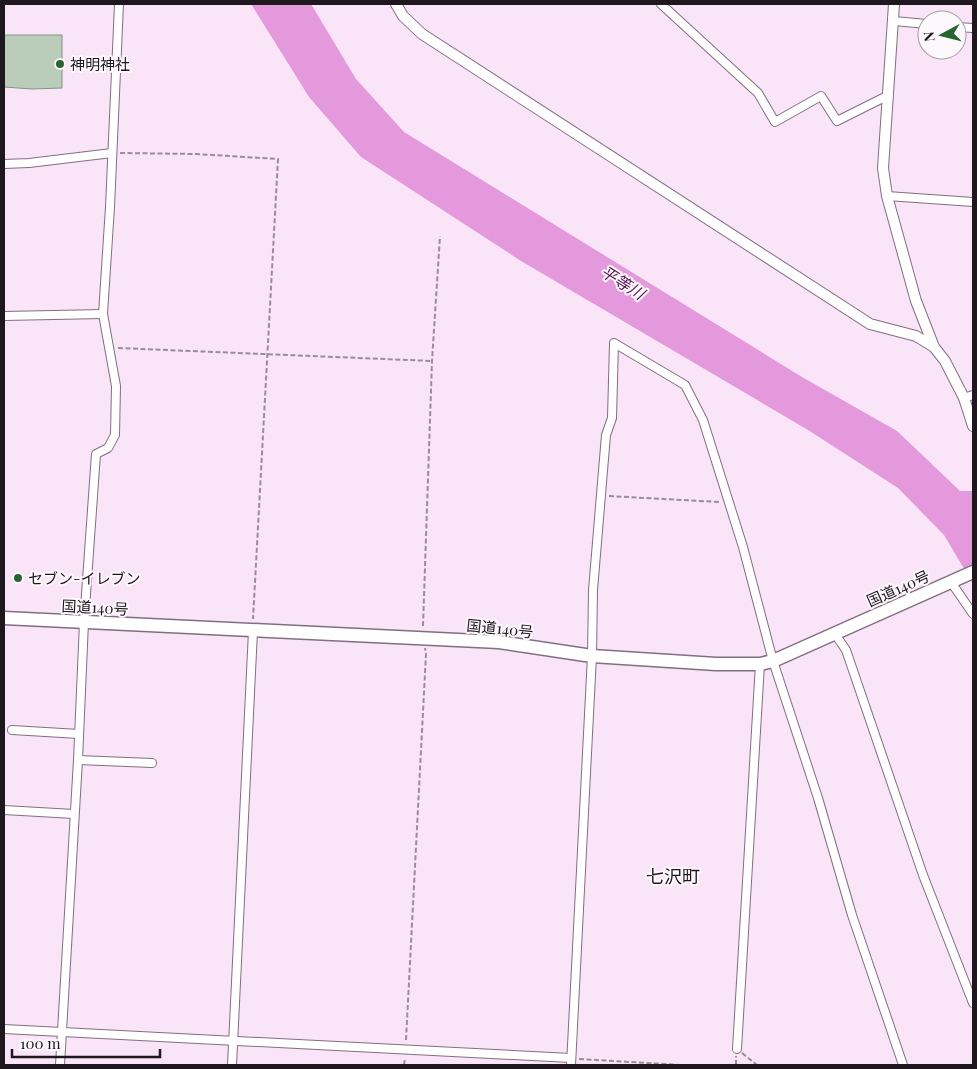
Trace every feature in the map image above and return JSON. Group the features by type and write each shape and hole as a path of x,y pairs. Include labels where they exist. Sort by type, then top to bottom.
{"highway":[{"name":"国道140号","path":"4,618 498,642 592,656 716,664 760,664 773,661 973,572"}],"street":[{"path":"60,1065 80,734 84,622 96,454 108,448 115,435 116,386 103,314 120,4"},
{"path":"396,4 403,16 422,34 870,324 916,336 934,347"},
{"path":"661,4 758,94 775,122 820,96 837,121 888,96"},
{"path":"894,4 883,168 887,196 916,301 934,347 969,396 973,426"},
{"path":"894,21 917,23"},
{"path":"4,164 29,163 112,153"},
{"path":"887,196 973,202"},
{"path":"4,316 103,314"},
{"path":"4,1029 405,1049 571,1062 592,656 593,590 606,435 612,418 614,343 685,385 703,420 743,547 773,661 818,798 852,915 903,1065"},
{"path":"953,581 973,614"},
{"path":"232,1065 253,631"},
{"path":"835,634 846,650 923,875 973,1003"},
{"path":"737,1049 760,664"},
{"path":"12,730 80,734"},
{"path":"78,760 152,764"},
{"path":"4,810 74,814"}],"path":[{"path":"112,153 196,154 278,159 253,631"},
{"path":"405,1049 426,654 422,638 432,362 440,236"},
{"path":"110,348 432,362"},
{"path":"602,495 729,502"},
{"path":"737,1049 758,1065"},
{"path":"571,1062 682,1065"}],"water":[{"name":"平等川","path":"251,4 311,4 356,79 404,132 802,377 897,431 960,491 973,491 973,584 944,535 898,488 808,430 521,261 361,157 309,97"}],"building":[{"name":"神明神社","path":"4,35 62,35 62,88 32,89 4,87"},
{"path":"83,61 111,61 110,69 83,68"}],"place":[{"name":"神明神社","path":"60,64"},
{"name":"セブン-イレブン","path":"18,578"}],"district":[{"name":"七沢町","path":"673,876"}]}
